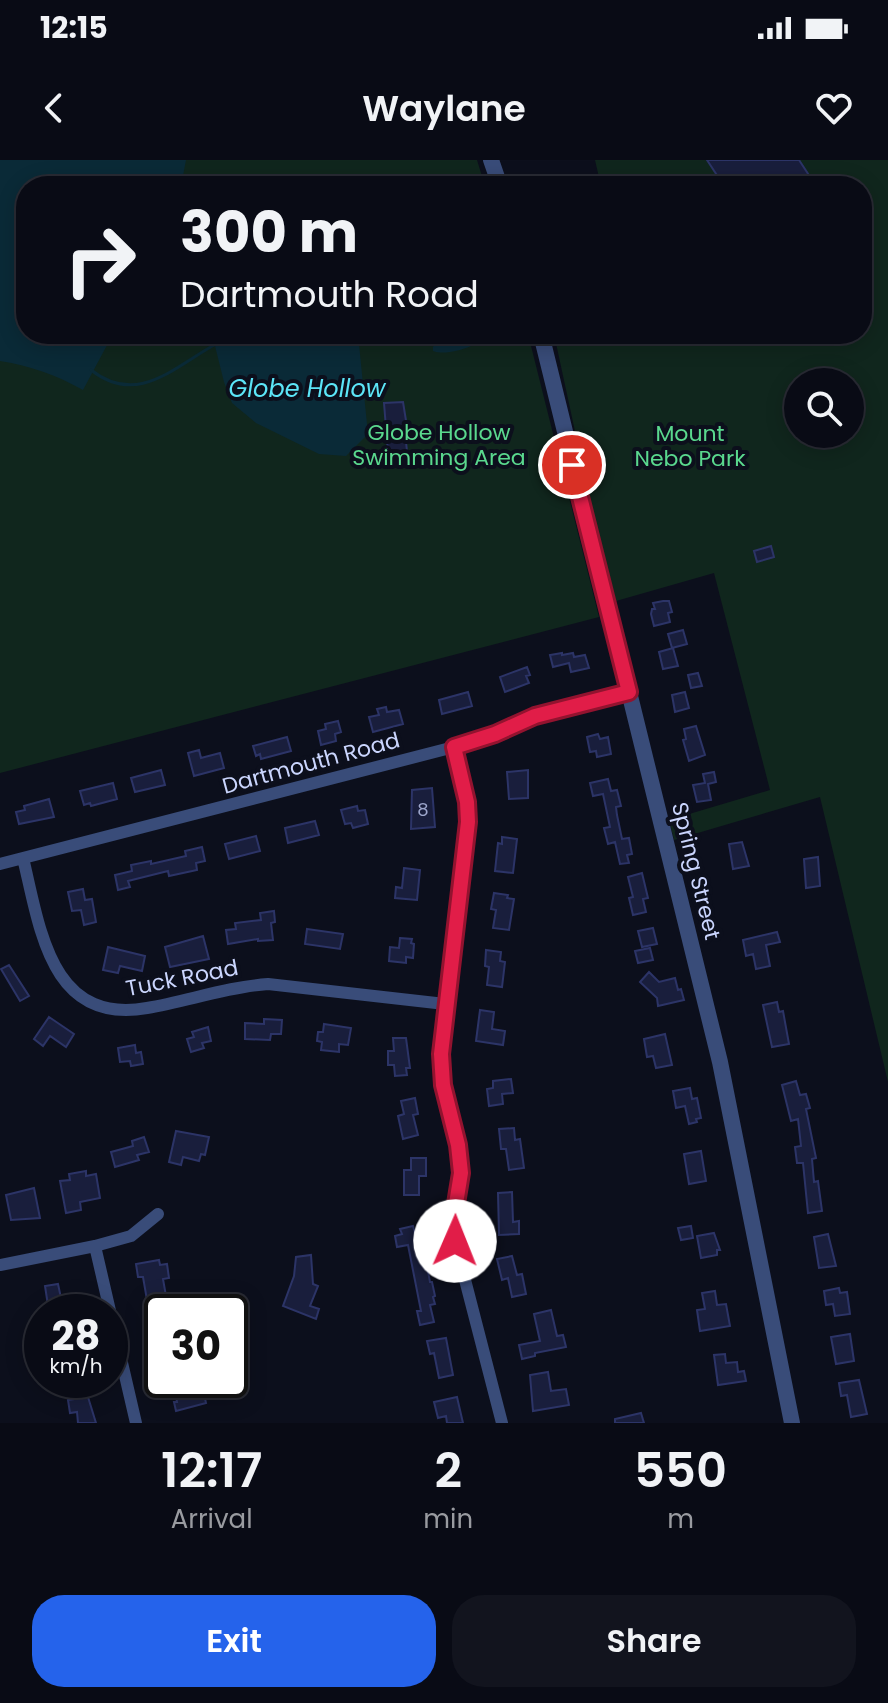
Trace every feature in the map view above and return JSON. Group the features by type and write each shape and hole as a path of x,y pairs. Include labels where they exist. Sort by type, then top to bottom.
{"street":[{"name":"Spring Street","path":"543,344 730,1105 792,1423"},
{"name":"Dartmouth Road","path":"0,864 454,747 495,734 535,716 629,692"},
{"path":"454,747 467,802 468,822 445,1004 441,1054 443,1085 458,1145 461,1173 454,1216 455,1241 502,1423"},
{"name":"Tuck Road","path":"23,858 45,947 55,969 70,988 88,1001 106,1008 126,1011 148,1008 245,985 268,984 445,1004"},
{"path":"0,1265 131,1236 158,1214"},
{"path":"95,1246 136,1423"}],"green space":[{"name":"Globe Hollow Swimming Area","path":"0,160 477,160 482,176 16,176 16,344 531,344 599,617 0,773"},
{"name":"Mount Nebo Park","path":"595,160 888,160 888,1082 820,797 674,840 669,820 770,790 714,573 616,601 589,496 556,344 872,344 872,176 599,176"}],"water":[{"path":"0,160 186,160 183,176 16,176 16,344 108,344 83,390 43,372 0,361"},
{"name":"Globe Hollow","path":"214,344 359,344 368,434 346,456 319,454 256,423 232,403"},
{"path":"435,344 475,344 448,352 433,351"}],"building":[{"path":"707,160 799,160 809,176 717,176"},
{"path":"403,402 408,433 405,433 407,451 388,453 384,403"},
{"path":"771,546 774,557 757,562 754,551"},
{"path":"669,601 672,612 668,613 670,622 654,626 651,614 655,609 653,603"},
{"path":"683,630 687,644 672,648 668,634"},
{"path":"673,648 678,666 663,669 659,652"},
{"path":"573,653 574,657 585,655 589,668 571,672 569,663 553,667 550,655"},
{"path":"527,667 529,683 505,692 500,677"},
{"path":"698,673 702,686 691,688 688,675"},
{"path":"468,692 472,706 442,714 439,700"},
{"path":"685,692 689,708 675,712 672,695"},
{"path":"386,707 387,712 399,710 403,724 373,732 369,717 379,715 377,709"},
{"path":"338,721 341,732 335,734 336,741 321,745 318,731 326,729 325,724"},
{"path":"696,726 705,755 689,761 683,740 686,739 684,729"},
{"path":"598,734 600,739 608,737 611,754 597,757 596,751 590,752 587,737"},
{"path":"287,737 291,751 261,759 260,754 256,756 253,746"},
{"path":"199,750 201,758 220,753 224,768 194,776 188,753"},
{"path":"161,770 165,785 135,792 131,778"},
{"path":"528,770 528,798 509,799 507,772"},
{"path":"714,772 716,782 708,784 711,800 697,802 693,785 705,783 703,774"},
{"path":"608,779 611,791 617,790 621,806 616,807 622,839 629,838 632,854 627,855 629,863 620,864 615,842 608,844 604,828 610,827 603,794 593,796 590,783"},
{"path":"113,783 117,799 84,805 80,791"},
{"path":"432,788 435,827 411,829 412,790"},
{"path":"49,799 54,817 19,824 16,812 25,810 24,806"},
{"path":"357,806 358,811 365,810 368,824 353,828 351,823 345,824 341,810"},
{"path":"315,821 319,835 288,843 285,828"},
{"path":"256,836 260,851 229,859 225,844"},
{"path":"502,837 517,839 513,873 495,871 498,843 502,844"},
{"path":"742,842 749,866 733,869 729,844"},
{"path":"202,847 205,861 196,863 197,870 169,876 168,871 128,881 130,887 118,890 115,875 132,871 131,865 186,856 185,851"},
{"path":"818,857 820,886 806,888 804,859"},
{"path":"404,868 420,870 417,900 395,898 396,887 402,888"},
{"path":"642,873 648,898 643,899 646,912 633,915 628,877"},
{"path":"83,889 85,900 92,899 96,922 84,925 81,910 72,911 68,892"},
{"path":"494,893 514,899 509,930 493,928 496,910 491,909"},
{"path":"274,911 275,922 271,923 273,940 228,944 226,930 236,929 235,923 261,920 260,913"},
{"path":"653,928 657,944 642,947 638,931"},
{"path":"307,929 343,934 340,949 305,944"},
{"path":"777,932 780,942 766,945 770,966 756,969 753,954 746,956 743,940"},
{"path":"203,936 209,959 170,967 165,947"},
{"path":"400,938 412,939 411,943 414,944 413,958 406,957 406,963 389,961 390,947 399,948"},
{"path":"108,947 145,956 142,971 120,966 118,973 103,970"},
{"path":"650,948 653,960 638,963 635,951"},
{"path":"486,950 501,952 500,961 505,962 502,987 487,985 489,967 485,966"},
{"path":"9,965 29,996 20,1001 1,969"},
{"path":"649,972 659,982 675,978 684,1000 658,1006 657,998 640,982"},
{"path":"777,1002 779,1012 783,1011 789,1044 772,1047 763,1005"},
{"path":"480,1010 494,1012 492,1029 505,1031 503,1045 476,1041"},
{"path":"49,1017 74,1034 66,1047 50,1036 43,1046 34,1039"},
{"path":"264,1019 282,1020 281,1034 271,1034 270,1040 245,1039 245,1023 264,1024"},
{"path":"324,1024 351,1028 348,1045 339,1044 339,1052 321,1050 322,1042 317,1041 318,1032 323,1032"},
{"path":"208,1027 211,1041 202,1043 204,1048 191,1052 187,1039 194,1037 192,1032"},
{"path":"665,1034 672,1065 656,1068 653,1056 647,1057 644,1039"},
{"path":"393,1038 406,1038 410,1068 406,1068 407,1075 395,1076 394,1065 388,1065 388,1051 394,1051"},
{"path":"135,1045 136,1053 141,1052 143,1064 131,1066 130,1061 120,1062 118,1048"},
{"path":"511,1079 513,1093 502,1094 503,1104 489,1106 487,1089 493,1088 493,1081"},
{"path":"796,1081 800,1095 806,1094 810,1108 806,1109 816,1158 812,1159 814,1182 818,1181 822,1211 808,1213 803,1163 797,1163 795,1147 801,1146 798,1119 791,1121 782,1085"},
{"path":"690,1088 692,1099 697,1098 701,1118 689,1124 685,1106 676,1108 673,1091"},
{"path":"415,1098 418,1114 413,1115 418,1135 403,1139 398,1116 404,1114 401,1101"},
{"path":"514,1128 515,1140 520,1139 524,1168 509,1170 506,1149 501,1149 499,1129"},
{"path":"176,1131 209,1137 205,1155 201,1154 199,1161 183,1157 181,1165 169,1162"},
{"path":"144,1137 149,1152 137,1155 139,1160 115,1167 111,1152 133,1146 132,1141"},
{"path":"701,1151 706,1181 689,1184 684,1154"},
{"path":"411,1158 426,1158 426,1176 419,1176 419,1195 404,1195 404,1170 411,1170"},
{"path":"86,1171 86,1176 96,1174 100,1198 80,1202 81,1210 66,1213 60,1181 70,1180 69,1174"},
{"path":"34,1188 40,1218 11,1220 6,1195"},
{"path":"512,1192 513,1222 519,1221 519,1234 499,1235 498,1193"},
{"path":"413,1226 417,1241 422,1240 435,1296 435,1304 430,1305 434,1322 420,1325 417,1311 421,1311 408,1245 397,1247 395,1236 402,1234 400,1229"},
{"path":"691,1226 693,1238 681,1240 678,1228"},
{"path":"714,1233 720,1250 717,1250 717,1255 701,1258 697,1236"},
{"path":"828,1234 836,1266 819,1268 814,1237"},
{"path":"311,1255 313,1284 318,1286 310,1306 319,1309 316,1319 283,1306 294,1276 296,1257"},
{"path":"512,1256 517,1275 522,1274 526,1294 512,1297 508,1278 502,1280 497,1259"},
{"path":"159,1260 160,1265 167,1264 169,1278 163,1279 166,1294 146,1294 143,1277 138,1277 136,1264"},
{"path":"58,1284 60,1294 46,1294 45,1286"},
{"path":"839,1288 840,1293 847,1292 850,1314 835,1316 833,1304 826,1305 824,1291"},
{"path":"715,1291 717,1305 726,1304 730,1326 700,1331 697,1310 705,1309 702,1293"},
{"path":"551,1310 557,1336 563,1335 566,1347 522,1359 519,1345 540,1341 534,1314"},
{"path":"850,1334 854,1361 836,1364 831,1337"},
{"path":"446,1338 453,1375 439,1378 434,1353 430,1354 427,1341"},
{"path":"725,1354 726,1363 737,1362 738,1372 744,1371 746,1381 718,1385 714,1355"},
{"path":"548,1372 551,1391 566,1389 569,1405 533,1411 530,1375"},
{"path":"859,1380 867,1414 851,1417 847,1395 841,1396 839,1383"},
{"path":"457,1397 463,1423 447,1423 446,1416 438,1418 434,1402"},
{"path":"88,1398 96,1423 78,1423 77,1412 70,1413 68,1400"},
{"path":"176,1398 205,1398 206,1403 176,1411 174,1402 177,1402"},
{"path":"641,1413 644,1423 615,1423 615,1419"}],"waterway":[{"path":"91,370 125,385 140,384 171,372 216,344"}],"route":[{"path":"455,1241 454,1216 461,1173 458,1145 443,1085 441,1054 468,822 467,802 454,747 495,734 535,716 629,692 572,465"}]}
